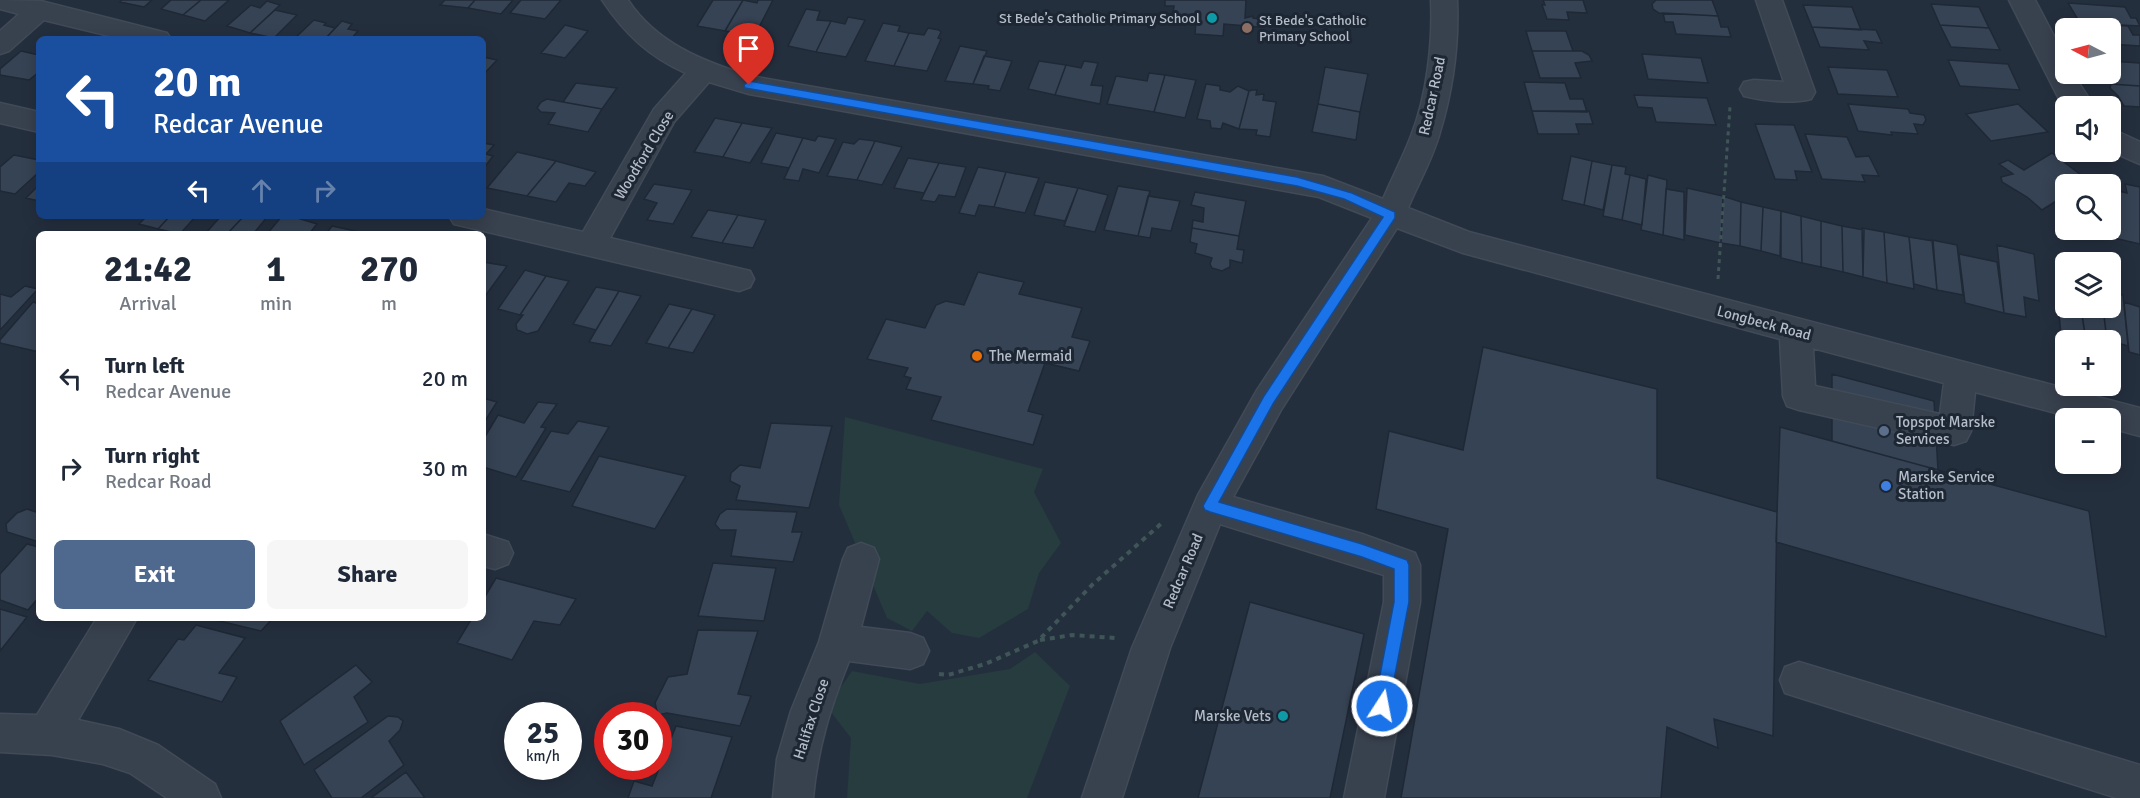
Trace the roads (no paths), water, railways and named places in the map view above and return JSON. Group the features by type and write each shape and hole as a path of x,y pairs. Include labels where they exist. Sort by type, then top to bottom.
{"street":[{"name":"Longbeck Road","path":"615,0 620,10 642,34 671,55 703,71 784,93 1297,181 1348,196 1390,215 1463,242 2140,422"},
{"name":"Redcar Road","path":"1102,798 1151,648 1210,506 1269,400 1390,215 1426,134 1440,74 1445,22 1444,0"},
{"path":"1754,89 1801,92 1769,0"},
{"path":"2022,0 2072,96"},
{"path":"0,1 146,36"},
{"path":"0,45 41,9"},
{"name":"Woodford Close","path":"591,244 664,116 703,71"},
{"path":"0,113 36,121"},
{"path":"2121,144 2140,154"},
{"path":"478,219 739,279"},
{"path":"1796,332 1799,396 1954,431 1961,376"},
{"path":"1210,506 1362,550 1402,565 1402,602 1365,798"},
{"name":"Halifax Close","path":"793,798 797,759 810,711 838,642 861,559"},
{"path":"48,734 116,621"},
{"path":"838,642 910,651"},
{"path":"1799,680 2118,786"},
{"path":"0,733 48,734 92,742 136,756 201,798"}],"place":[{"name":"St Bede’s Catholic Primary School","path":"1212,18"},
{"name":"St Bede's Catholic Primary School","path":"1247,28"},
{"name":"The Mermaid","path":"977,356"},
{"name":"Topspot Marske Services","path":"1884,431"},
{"name":"Marske Service Station","path":"1886,486"},
{"name":"Marske Vets","path":"1283,716"}]}
